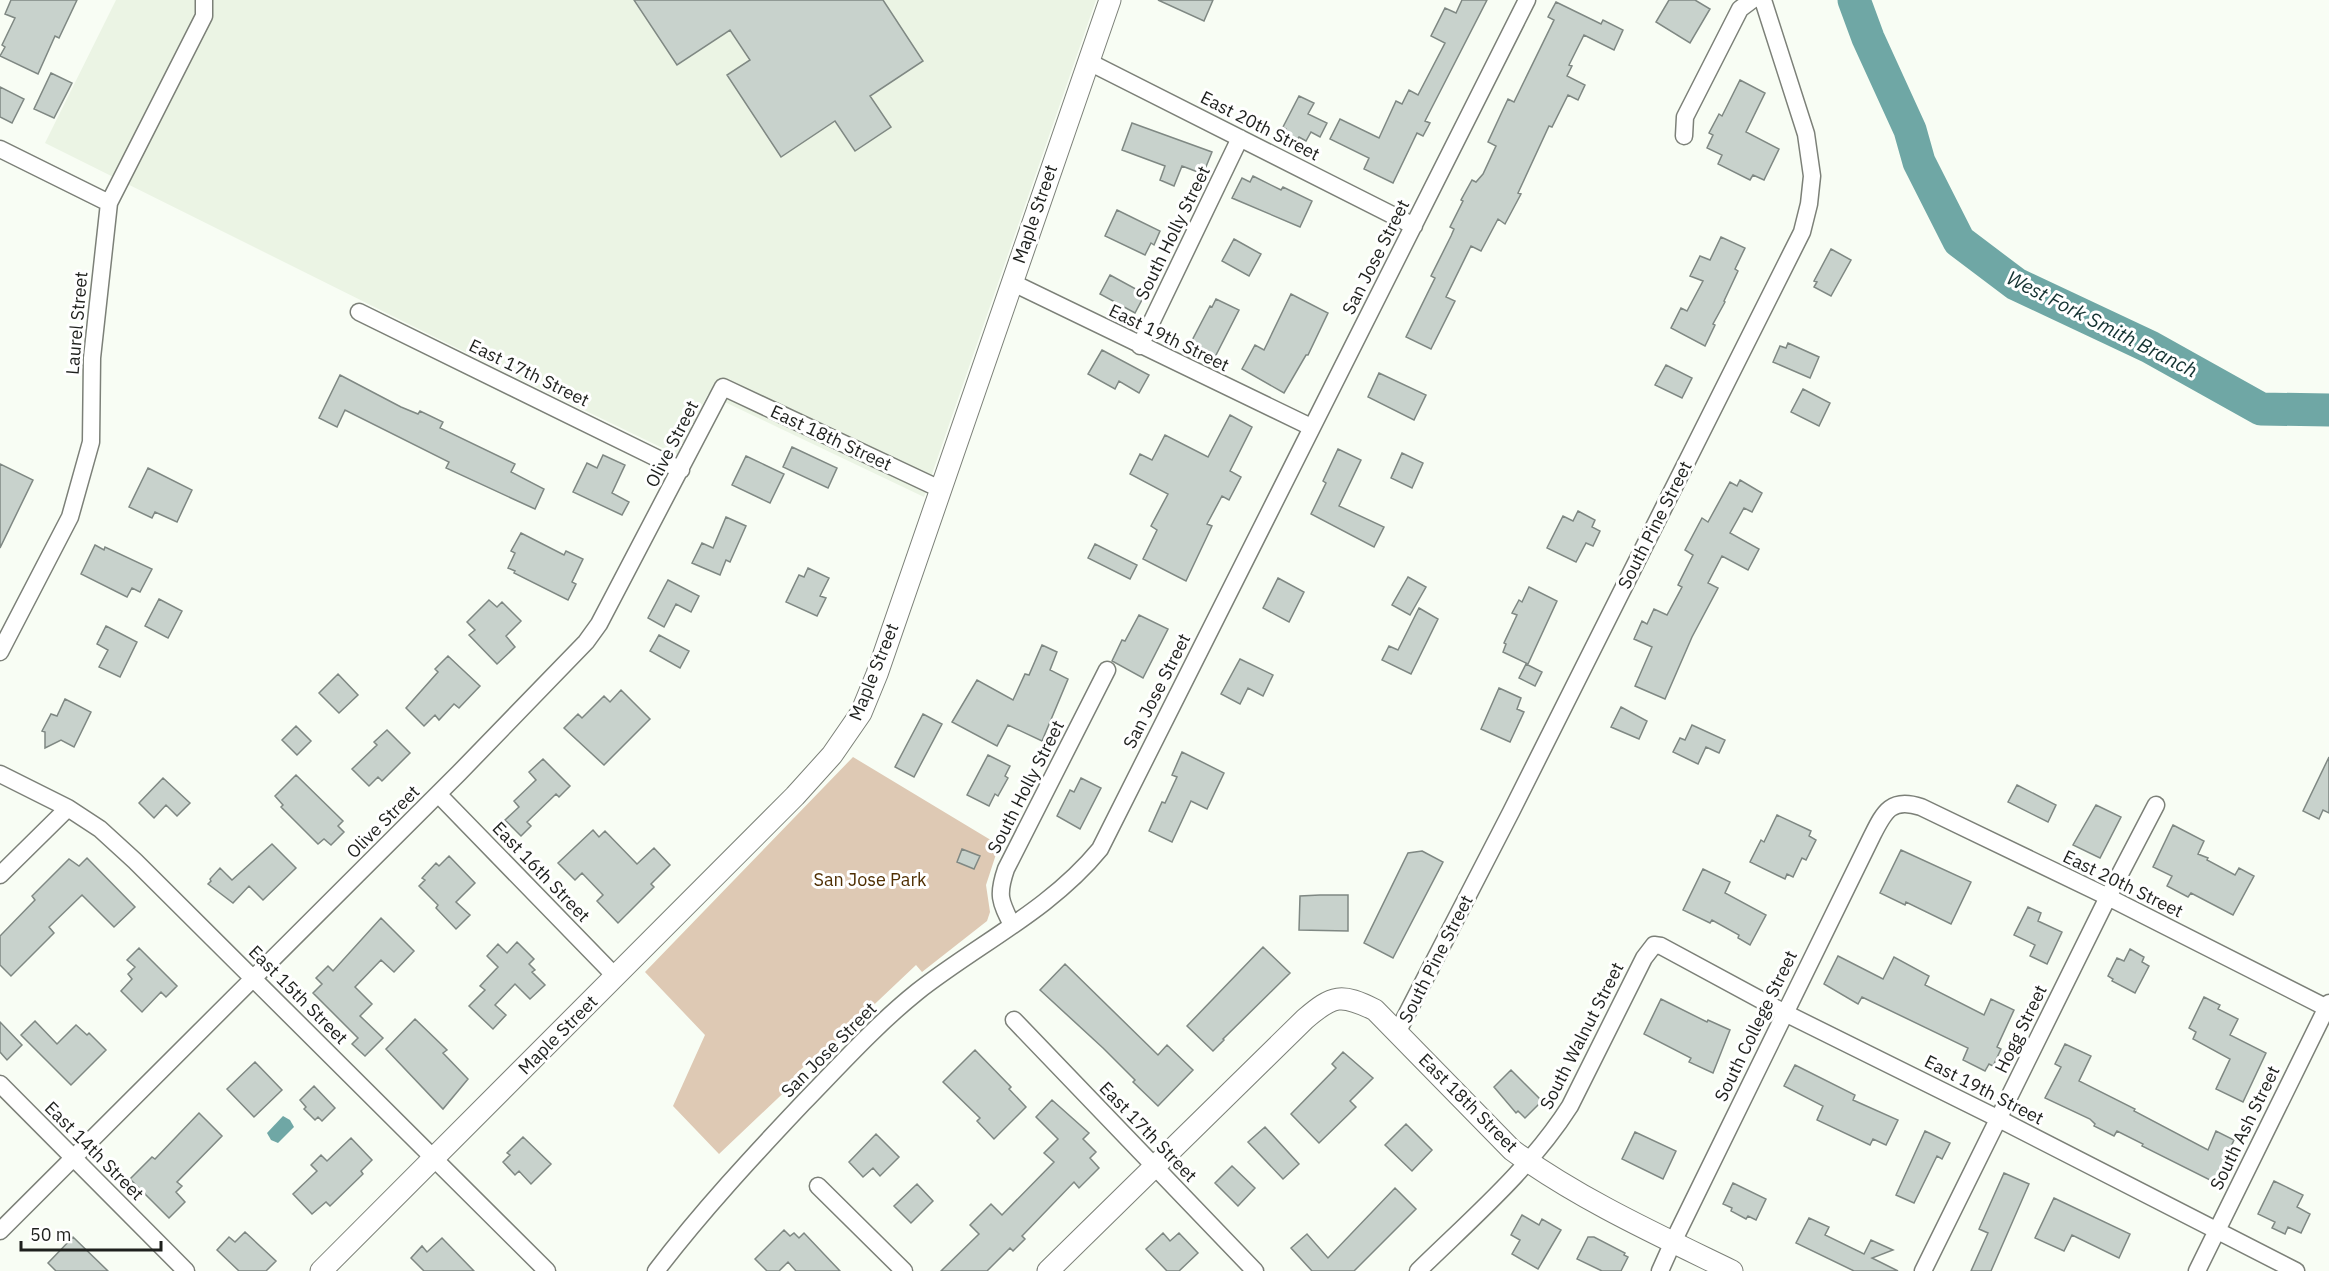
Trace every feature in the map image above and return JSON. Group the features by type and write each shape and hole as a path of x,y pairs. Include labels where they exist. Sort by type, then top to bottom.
{"street":[{"name":"Maple Street","path":"321,1271 795,796 832,755 861,713 877,674 1110,0"},
{"name":"San Jose Street","path":"656,1271 701,1215 762,1147 884,1021 918,992 1073,880 1100,849 1527,0"},
{"path":"1684,136 1685,117 1740,9 1752,0"},
{"name":"South Pine Street","path":"1398,1031 1516,802 1802,232 1809,204 1812,176 1806,134 1763,0"},
{"name":"Laurel Street","path":"0,652 70,516 91,442 92,358 109,203 204,15 204,1"},
{"name":"East 20th Street","path":"1089,62 1414,226"},
{"name":"South Holly Street","path":"1140,346 1240,138"},
{"path":"0,149 109,203"},
{"name":"East 19th Street","path":"1011,282 1311,427"},
{"name":"East 17th Street","path":"359,312 681,470"},
{"name":"East 18th Street","path":"723,387 940,489"},
{"name":"Olive Street","path":"0,1231 438,794 586,642 599,624 723,387"},
{"name":"South Holly Street","path":"1012,925 1000,901 1000,888 1006,869 1107,670"},
{"name":"East 15th Street","path":"0,774 68,808 100,829 254,978 547,1271"},
{"name":"East 16th Street","path":"438,794 616,977"},
{"name":"East 20th Street","path":"1896,805 1910,803 1921,807 2328,1006"},
{"name":"South College Street","path":"1660,1271 1672,1242 1878,825 1887,809 1896,805"},
{"name":"Hogg Street","path":"1923,1271 2156,805"},
{"path":"0,875 68,808"},
{"name":"East 19th Street","path":"1654,945 1661,946 1785,1013 1999,1119 2296,1271"},
{"name":"South Walnut Street","path":"1418,1271 1528,1162 1558,1125 1570,1106 1644,958 1654,945"},
{"name":"East 18th Street","path":"1155,1167 1318,1007 1338,998 1356,1000 1375,1010 1398,1031 1512,1150 1528,1162 1552,1178 1732,1271"},
{"name":"South Ash Street","path":"2197,1271 2328,1006"},
{"name":"East 17th Street","path":"1014,1020 1255,1271"},
{"name":"East 14th Street","path":"0,1084 186,1271"},
{"path":"1048,1271 1155,1167"},
{"path":"818,1186 904,1271"}],"shaded area":[{"path":"116,0 1096,0 924,497 708,394 677,455 45,143"}],"green space":[{"name":"San Jose Park","path":"853,757 999,845 986,885 990,912 987,921 922,972 916,965 823,1053 820,1051 793,1077 796,1081 719,1154 673,1106 705,1035 645,972"}],"water":[{"path":"283,1116 290,1120 294,1127 278,1143 271,1140 267,1133"}],"building":[{"path":"11,0 77,0 59,38 55,36 38,74 0,56 5,47 2,45 15,18 5,14"},
{"path":"634,0 883,0 923,61 870,96 891,127 855,151 835,121 781,157 727,75 750,60 730,30 677,65"},
{"path":"1158,0 1213,0 1204,21"},
{"path":"1462,0 1487,0 1425,121 1430,123 1423,136 1417,133 1393,183 1364,169 1369,158 1330,139 1340,119 1379,138 1396,101 1402,104 1409,90 1418,95 1445,43 1431,36 1445,8 1456,13"},
{"path":"1669,0 1695,0 1710,9 1690,43 1656,22"},
{"path":"1556,2 1601,24 1603,20 1623,30 1614,50 1584,35 1569,65 1572,66 1567,76 1585,85 1578,100 1568,95 1552,127 1549,126 1518,193 1521,194 1505,224 1498,219 1481,251 1471,246 1446,297 1455,301 1431,349 1406,337 1435,278 1431,276 1454,229 1450,227 1463,201 1461,200 1472,180 1476,182 1483,174 1496,146 1488,142 1508,99 1514,102 1554,20 1548,17"},
{"path":"51,73 72,83 54,118 34,109"},
{"path":"1740,80 1765,93 1746,132 1779,149 1764,180 1753,175 1750,180 1718,164 1722,155 1707,148 1713,135 1709,133 1719,114 1722,116"},
{"path":"0,87 24,99 12,123 0,117"},
{"path":"1299,96 1314,103 1308,114 1327,123 1320,137 1311,132 1306,141 1299,137 1296,142 1283,135 1286,129 1283,127"},
{"path":"1132,123 1212,152 1203,174 1182,166 1174,186 1160,180 1165,166 1122,150"},
{"path":"1253,176 1281,190 1283,187 1312,201 1300,227 1232,198 1242,178 1250,182"},
{"path":"1117,210 1160,231 1154,245 1151,243 1145,255 1105,236"},
{"path":"1721,237 1745,248 1735,269 1738,271 1705,346 1671,328 1681,308 1687,311 1703,281 1690,276 1700,256 1710,260"},
{"path":"1234,239 1261,254 1249,276 1222,261"},
{"path":"1831,249 1851,260 1831,296 1814,287 1817,282 1814,281"},
{"path":"1110,275 1145,294 1135,313 1100,294"},
{"path":"1291,294 1328,313 1308,355 1284,393 1242,369 1255,345 1264,350"},
{"path":"1216,299 1239,310 1215,357 1211,355 1207,361 1187,350"},
{"path":"1788,343 1819,357 1810,378 1773,362 1780,346 1786,348"},
{"path":"1102,350 1149,375 1139,393 1119,381 1115,389 1088,374"},
{"path":"1666,365 1692,378 1682,398 1655,385"},
{"path":"1379,373 1426,395 1414,420 1368,397"},
{"path":"340,375 401,407 418,414 420,411 443,422 440,428 515,464 511,472 544,489 535,509 446,468 449,462 345,410 337,427 319,418"},
{"path":"1803,389 1830,403 1819,426 1791,412"},
{"path":"1230,415 1252,427 1230,471 1241,477 1229,500 1222,496 1207,524 1212,526 1186,581 1143,559 1157,530 1151,526 1168,494 1130,474 1140,454 1152,460 1165,435 1208,457"},
{"path":"792,447 837,468 828,488 783,467"},
{"path":"1338,449 1361,460 1339,506 1384,527 1374,547 1311,514 1326,483 1323,481"},
{"path":"1402,453 1423,463 1412,488 1391,478"},
{"path":"603,455 625,465 612,493 629,502 622,515 573,492 587,463 597,468"},
{"path":"746,456 784,474 770,503 732,485"},
{"path":"0,464 33,480 0,548"},
{"path":"148,468 192,490 177,522 155,512 152,518 129,507"},
{"path":"1740,480 1762,493 1752,512 1744,508 1730,533 1759,549 1748,570 1722,556 1708,583 1718,588 1692,637 1665,699 1635,686 1652,647 1634,639 1642,621 1647,624 1654,609 1667,615 1682,587 1678,585 1693,555 1685,550 1702,518 1708,522 1730,482 1737,486"},
{"path":"1578,511 1595,520 1592,527 1600,531 1593,546 1586,543 1576,562 1547,548 1563,516 1573,521"},
{"path":"726,517 746,526 730,562 726,560 720,575 692,563 702,543 713,548"},
{"path":"521,533 564,555 566,551 583,559 572,582 576,584 568,600 508,568 515,553 511,551"},
{"path":"1095,544 1137,565 1130,579 1088,558"},
{"path":"95,545 104,550 105,547 152,569 140,592 132,588 127,597 81,574"},
{"path":"808,568 829,578 820,596 826,598 817,616 786,602 799,575 804,577"},
{"path":"1408,577 1426,587 1410,615 1392,605"},
{"path":"1278,578 1304,592 1289,622 1263,608"},
{"path":"668,580 699,596 691,612 676,604 664,627 648,618"},
{"path":"1529,587 1557,601 1528,664 1503,652 1506,644 1504,643 1517,615 1512,613 1519,600 1522,602"},
{"path":"159,599 182,611 168,638 145,626"},
{"path":"489,600 497,607 502,602 521,621 506,636 515,647 497,664 469,635 475,630 467,622"},
{"path":"1419,608 1438,619 1411,674 1382,660 1389,646 1398,650"},
{"path":"1139,615 1168,629 1143,678 1112,661 1122,640 1125,641"},
{"path":"106,626 137,642 120,677 99,667 108,650 97,644"},
{"path":"659,635 689,651 680,668 650,651"},
{"path":"1042,645 1057,652 1050,670 1068,679 1042,741 1008,725 997,746 952,722 977,680 1013,700 1025,674 1029,675"},
{"path":"448,656 480,686 459,708 454,704 439,720 435,715 424,726 406,708 438,672 435,669"},
{"path":"1240,659 1273,675 1263,696 1248,688 1240,704 1221,694"},
{"path":"1526,664 1542,672 1535,686 1519,678"},
{"path":"338,674 358,695 339,713 319,693"},
{"path":"1499,688 1521,698 1517,709 1524,712 1510,742 1481,729"},
{"path":"621,690 650,719 604,765 564,728 578,714 582,718 604,696 610,702"},
{"path":"65,699 91,712 74,747 61,740 45,748 45,732 42,731 51,714 57,716"},
{"path":"1621,707 1647,721 1639,739 1611,727"},
{"path":"923,714 942,724 914,777 895,767"},
{"path":"1692,725 1725,740 1719,753 1706,747 1698,764 1673,752 1680,738 1685,740"},
{"path":"296,726 311,741 297,755 282,740"},
{"path":"387,730 410,753 382,781 378,777 369,786 352,769 377,745 374,742"},
{"path":"1182,752 1224,773 1207,809 1191,801 1172,842 1149,831 1162,802 1165,803 1177,777 1172,775"},
{"path":"988,755 1010,766 1005,776 1008,778 998,796 995,794 989,806 967,795"},
{"path":"2329,757 2329,813 2323,810 2319,819 2303,811"},
{"path":"543,759 570,786 559,797 556,794 527,822 531,826 521,836 505,820 519,807 514,801 536,780 529,772"},
{"path":"296,775 343,821 338,826 344,832 331,845 324,839 318,844 281,807 283,805 275,796"},
{"path":"163,778 190,803 177,816 166,805 154,818 139,803"},
{"path":"1081,778 1101,788 1080,829 1057,816 1070,790 1074,792"},
{"path":"2017,785 2056,805 2048,822 2008,802"},
{"path":"2096,805 2121,817 2100,858 2073,845"},
{"path":"1777,815 1811,831 1809,836 1816,840 1806,860 1802,858 1793,877 1787,874 1785,879 1750,862 1761,840 1764,842"},
{"path":"2173,825 2204,841 2198,854 2208,858 2207,860 2235,875 2239,868 2254,876 2233,915 2191,893 2188,897 2167,886 2172,876 2153,867"},
{"path":"593,830 599,837 605,831 637,864 654,848 670,865 651,884 654,887 618,923 597,901 603,895 582,873 575,880 558,863"},
{"path":"272,844 296,868 263,900 249,886 233,903 208,884 220,868 232,880"},
{"path":"962,849 980,856 974,869 957,862"},
{"path":"1901,850 1971,882 1951,924 1906,902 1905,905 1880,893"},
{"path":"1422,851 1443,862 1393,958 1364,943 1408,853"},
{"path":"449,856 475,883 456,902 470,915 456,929 436,908 438,905 419,886 425,880 422,878 436,863 439,866"},
{"path":"87,858 135,907 114,927 82,895 49,927 54,933 11,976 0,965 0,936 35,900 32,896 69,859 79,866"},
{"path":"1703,869 1730,882 1725,893 1766,915 1750,945 1738,938 1739,935 1712,920 1710,923 1683,910"},
{"path":"1348,895 1348,931 1299,930 1300,896"},
{"path":"2028,907 2041,913 2038,921 2062,932 2047,964 2030,956 2035,945 2014,935"},
{"path":"381,918 414,951 394,972 381,960 355,987 372,1004 360,1016 383,1038 365,1056 352,1044 358,1038 313,993 322,984 316,978 328,966 333,971"},
{"path":"517,942 534,959 529,964 535,970 532,972 545,985 530,999 515,984 495,1005 506,1015 493,1029 469,1006 485,990 480,986 498,967 487,956 498,944 507,953"},
{"path":"1263,947 1290,973 1213,1051 1187,1026"},
{"path":"139,948 177,986 166,997 161,992 142,1012 121,991 132,979 128,974 135,967 127,960"},
{"path":"2130,949 2144,957 2142,962 2149,966 2135,993 2112,981 2113,979 2108,976 2117,958 2124,961"},
{"path":"1838,956 1883,979 1894,957 1929,976 1925,985 1984,1015 1991,999 2014,1010 1997,1047 2001,1049 1993,1066 1989,1064 1985,1071 1963,1060 1968,1048 1862,997 1858,1004 1824,984"},
{"path":"1065,964 1158,1055 1167,1045 1193,1070 1158,1106 1103,1048 1040,990"},
{"path":"2204,997 2220,1005 2218,1009 2238,1019 2230,1035 2266,1053 2243,1102 2216,1089 2230,1059 2193,1039 2196,1032 2189,1028"},
{"path":"1661,999 1707,1022 1708,1020 1730,1030 1713,1073 1689,1062 1691,1058 1644,1034"},
{"path":"415,1019 447,1050 443,1053 468,1079 443,1109 386,1049"},
{"path":"35,1021 57,1044 76,1025 87,1035 89,1033 106,1050 71,1085 21,1035"},
{"path":"0,1022 22,1045 7,1060 0,1052"},
{"path":"2065,1044 2091,1056 2079,1081 2208,1150 2216,1131 2234,1140 2214,1182 2117,1131 2114,1136 2094,1126 2095,1124 2090,1119 2045,1098 2061,1067 2055,1064"},
{"path":"975,1050 1011,1087 1009,1089 1026,1107 994,1139 977,1121 980,1118 943,1082"},
{"path":"1343,1052 1373,1078 1350,1101 1356,1107 1319,1143 1291,1114 1336,1068 1332,1064"},
{"path":"255,1062 282,1090 254,1117 227,1089"},
{"path":"1795,1065 1855,1095 1853,1100 1898,1120 1886,1145 1873,1139 1870,1145 1817,1120 1823,1106 1784,1086"},
{"path":"1511,1070 1542,1101 1525,1118 1518,1111 1516,1113 1494,1087"},
{"path":"314,1086 335,1108 322,1121 318,1117 315,1120 304,1109 306,1107 300,1100"},
{"path":"1052,1100 1089,1133 1083,1139 1096,1152 1090,1158 1099,1168 1079,1188 1074,1182 1022,1236 1025,1239 1013,1251 1010,1248 987,1271 941,1271 979,1234 970,1225 991,1204 1002,1215 1054,1162 1044,1153 1058,1139 1036,1117"},
{"path":"199,1113 222,1136 177,1182 182,1186 176,1192 185,1202 169,1218 130,1179 152,1157 155,1159"},
{"path":"1406,1124 1432,1150 1412,1171 1385,1145"},
{"path":"1265,1127 1299,1164 1283,1179 1248,1142"},
{"path":"1925,1131 1950,1143 1942,1159 1937,1156 1914,1203 1896,1195"},
{"path":"1635,1132 1676,1151 1663,1179 1622,1159"},
{"path":"876,1134 899,1157 880,1176 873,1168 863,1177 849,1162"},
{"path":"523,1137 551,1164 531,1184 519,1171 515,1175 503,1162 510,1155 507,1153"},
{"path":"351,1138 372,1160 361,1171 363,1174 330,1206 326,1202 312,1214 293,1194 317,1171 311,1165 321,1155 327,1161"},
{"path":"1232,1166 1255,1188 1238,1206 1215,1183"},
{"path":"2004,1173 2029,1184 1991,1271 1971,1271 1988,1233 1979,1229"},
{"path":"2274,1181 2303,1195 2297,1207 2310,1214 2301,1233 2288,1227 2285,1234 2272,1228 2275,1222 2258,1214"},
{"path":"1733,1183 1766,1199 1756,1220 1748,1216 1746,1219 1723,1204"},
{"path":"917,1184 933,1201 911,1223 894,1206"},
{"path":"1395,1188 1416,1209 1354,1271 1312,1271 1291,1248 1307,1234 1328,1258"},
{"path":"2054,1198 2130,1234 2119,1258 2072,1235 2064,1251 2035,1238"},
{"path":"1522,1215 1539,1225 1542,1219 1561,1230 1538,1269 1512,1254 1520,1240 1511,1235"},
{"path":"1809,1218 1829,1227 1825,1235 1864,1254 1871,1240 1893,1250 1872,1258 1898,1271 1854,1271 1796,1243"},
{"path":"784,1230 790,1236 794,1233 799,1238 804,1233 840,1271 796,1271 788,1262 779,1271 767,1271 755,1259"},
{"path":"245,1232 276,1261 266,1271 239,1271 217,1250 229,1237 235,1242"},
{"path":"1163,1233 1170,1241 1179,1233 1198,1253 1179,1271 1167,1271 1146,1249"},
{"path":"73,1237 108,1271 56,1271 48,1263"},
{"path":"1588,1237 1594,1237 1625,1253 1624,1255 1628,1257 1621,1271 1602,1271 1577,1259"},
{"path":"442,1238 474,1271 424,1271 411,1258 422,1246 427,1252"}],"waterway":[{"name":"West Fork Smith Branch","path":"1854,0 1868,38 1910,130 1919,162 1959,241 2016,284 2150,347 2261,409 2329,410"}]}
